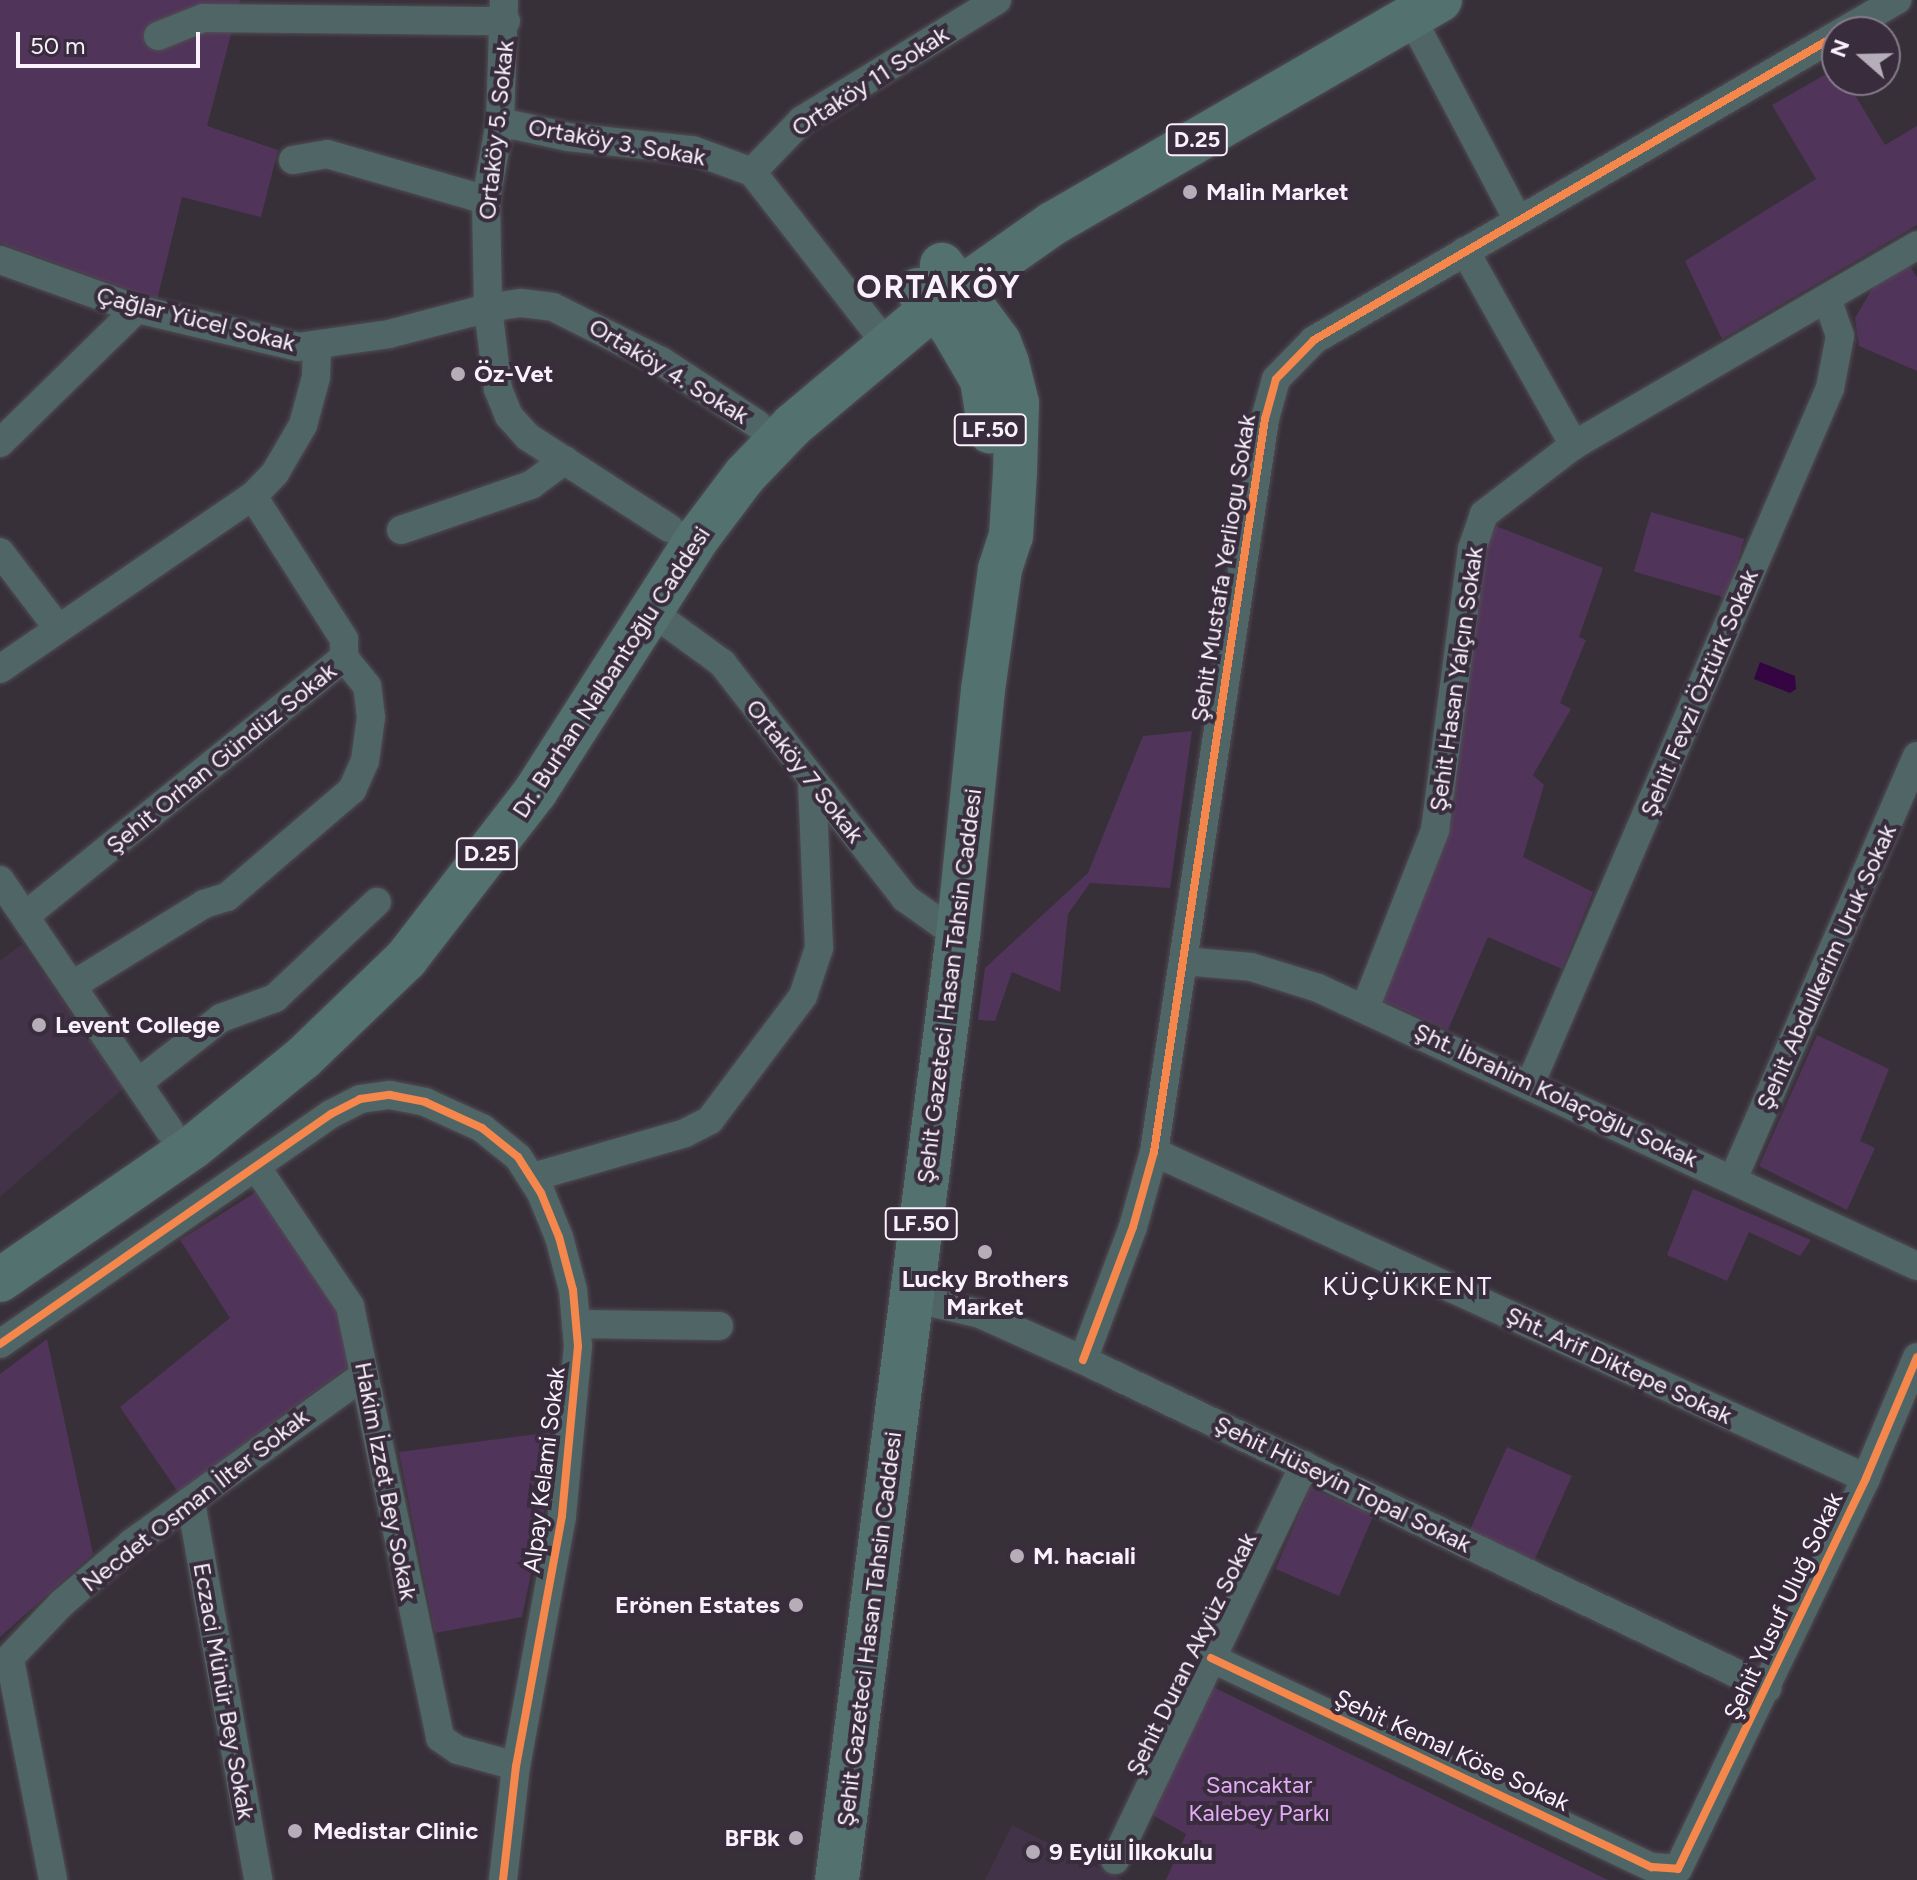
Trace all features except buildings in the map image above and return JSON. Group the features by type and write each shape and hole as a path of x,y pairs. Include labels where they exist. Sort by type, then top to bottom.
{"main road":[{"name":"D.25","path":"937,287 1035,236 1412,6"},
{"name":"D.25","path":"879,333 1044,199 1412,6"},
{"path":"999,342 1009,274 1035,236"},
{"name":"Şehit Gazeteci Hasan Tahsin Caddesi","path":"837,1880 958,936 1000,569 1011,536 1017,403 999,342 937,287"},
{"name":"Şehit Gazeteci Hasan Tahsin Caddesi","path":"937,287 951,327 982,380 1000,569"},
{"name":"Dr. Burhan Nalbantoğlu Caddesi","path":"0,1248 169,1130 286,1037 384,941 511,784 669,528 757,424 879,333"},
{"name":"Dr. Burhan Nalbantoğlu Caddesi","path":"0,1280 193,1147 303,1058 406,959 535,792 648,609 745,475 879,333"}],"street":[{"name":"Ortaköy 11 Sokak","path":"752,172 802,120 997,0"},
{"path":"1870,16 1897,0"},
{"path":"1412,6 1518,220"},
{"path":"158,36 203,18 505,10"},
{"name":"Ortaköy 5. Sokak","path":"505,10 500,122 486,200 488,308 496,380 509,416 528,437 669,528"},
{"name":"Şehit Mustafa Yerliogu Sokak","path":"1083,1360 1133,1227 1154,1152 1265,419 1276,379 1304,347 1821,44"},
{"name":"Ortaköy 3. Sokak","path":"500,122 568,137 692,150 752,172"},
{"path":"293,160 327,154 486,200"},
{"path":"752,172 879,333"},
{"name":"Şehit Hasan Yalçın Sokak","path":"1365,1008 1435,830 1479,524 1498,499 1574,445 1917,245"},
{"path":"1465,251 1574,445"},
{"name":"Çağlar Yücel Sokak","path":"0,260 137,309 317,348 348,336 389,334 488,308"},
{"name":"Şehit Fevzi Öztürk Sokak","path":"1531,1082 1830,388 1840,336 1827,299"},
{"name":"Ortaköy 4. Sokak","path":"488,308 521,303 553,307 591,322 757,424"},
{"path":"0,443 137,309"},
{"path":"0,669 253,496 275,473 303,425 316,377 317,348"},
{"path":"401,530 531,485 565,460"},
{"name":"Şehit Orhan Gündüz Sokak","path":"25,916 344,658 344,639 253,496"},
{"path":"0,552 58,628"},
{"name":"Ortaköy 7 Sokak","path":"648,609 722,663 812,784 905,898 958,936"},
{"path":"73,985 204,904 227,897 352,790 365,761 371,717 367,686 344,658"},
{"name":"Şehit Abdulkerim Uruk Sokak","path":"1734,1177 1917,756"},
{"path":"533,1177 685,1133 710,1120 803,996 819,948 812,784"},
{"path":"0,880 169,1130"},
{"path":"139,1082 221,1018 275,998 377,902"},
{"name":"Şht. İbrahim Kolaçoğlu Sokak","path":"1183,961 1283,975 1365,1008 1531,1082 1917,1266"},
{"name":"Alpay Kelami Sokak","path":"0,1344 344,1106 390,1095 425,1102 482,1128 506,1145 533,1177 559,1237 576,1324 573,1435 562,1516 516,1766 503,1880"},
{"name":"Şht. Arif Diktepe Sokak","path":"1154,1152 1866,1478"},
{"name":"Hakim İzzet Bey Sokak","path":"257,1168 350,1306 440,1738 458,1750 516,1766"},
{"name":"Şehit Hüseyin Topal Sokak","path":"912,1298 980,1314 1083,1360 1767,1688"},
{"path":"576,1324 719,1326"},
{"name":"Şehit Yusuf Uluğ Sokak","path":"1678,1869 1866,1478 1917,1357"},
{"name":"Necdet Osman İlter Sokak","path":"5,1664 98,1570 301,1417 364,1375"},
{"name":"Şehit Duran Akyüz Sokak","path":"1115,1860 1304,1465"},
{"name":"Eczaci Münür Bey Sokak","path":"191,1502 258,1880"},
{"name":"Şehit Kemal Köse Sokak","path":"1211,1658 1652,1867 1678,1869"},
{"path":"5,1664 53,1880"}],"shaded area":[{"path":"1760,662 1795,676 1796,689 1790,693 1754,679"},
{"name":"Levent College","path":"22,944 124,1088 0,1197 0,961"},
{"name":"9 Eylül İlkokulu","path":"1012,1825 1123,1880 985,1880"}],"green space":[{"path":"0,0 240,0 207,126 278,150 261,217 182,197 157,300 0,243"},
{"path":"1821,77 1821,96 1856,96 1885,145 1917,126 1917,225 1722,339 1685,261 1816,179 1772,105"},
{"path":"1909,265 1917,277 1917,371 1859,346 1855,318 1873,287"},
{"path":"1651,512 1744,539 1727,598 1634,572"},
{"path":"1496,526 1603,568 1579,637 1586,640 1560,703 1571,709 1533,775 1544,785 1523,857 1593,892 1562,969 1488,937 1448,1030 1383,1001 1445,827 1481,557"},
{"path":"1192,731 1170,888 1090,883 1068,914 1060,992 1012,972 995,1021 978,1020 985,968 1088,873 1143,736"},
{"path":"1817,1035 1889,1069 1860,1141 1875,1148 1847,1210 1759,1166"},
{"path":"1693,1189 1811,1240 1800,1256 1749,1232 1727,1281 1667,1255"},
{"path":"256,1192 336,1301 348,1367 178,1492 120,1407 230,1318 180,1240"},
{"path":"47,1339 93,1554 0,1637 0,1374"},
{"path":"561,1431 522,1617 435,1633 399,1452"},
{"path":"1507,1447 1572,1476 1533,1563 1468,1534"},
{"path":"1310,1488 1374,1515 1339,1596 1276,1569"},
{"name":"Sancaktar Kalebey Parkı","path":"1207,1684 1608,1880 1166,1880 1186,1834 1149,1813"}],"cycle path":[{"path":"1083,1360 1133,1227 1154,1152 1265,419 1276,379 1314,340 1821,44"},
{"path":"0,1344 331,1114 360,1099 390,1095 425,1102 482,1128 518,1157 541,1193 559,1237 573,1290 578,1346 562,1516 516,1766 503,1880"},
{"path":"1211,1658 1652,1867 1678,1869 1866,1478 1917,1357"}],"place":[{"name":"Malin Market","path":"1190,192"},
{"name":"Öz-Vet","path":"458,374"},
{"name":"Levent College","path":"39,1025"},
{"name":"Lucky Brothers Market","path":"985,1252"},
{"name":"M. hacıali","path":"1017,1556"},
{"name":"Erönen Estates","path":"796,1605"},
{"name":"Medistar Clinic","path":"295,1831"},
{"name":"BFBk","path":"796,1838"},
{"name":"9 Eylül İlkokulu","path":"1033,1852"}],"district":[{"name":"ORTAKÖY","path":"939,287"},
{"name":"KÜÇÜKKENT","path":"1408,1287"}]}
